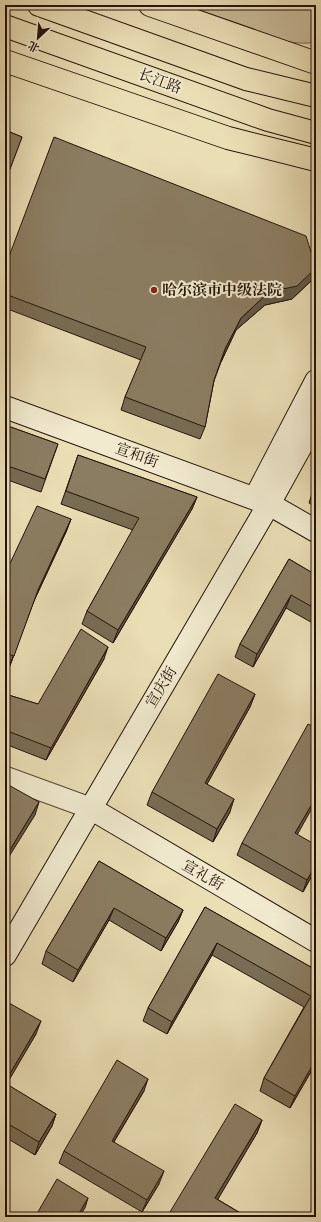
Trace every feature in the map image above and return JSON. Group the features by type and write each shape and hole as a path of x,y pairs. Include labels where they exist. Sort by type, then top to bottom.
{"main road":[{"name":"长江路","path":"39,5 246,79 316,96"},
{"path":"150,5 316,63"},
{"name":"长江路","path":"5,26 268,120 316,132"},
{"path":"5,61 228,138 312,161"}],"street":[{"path":"262,501 316,381"},
{"name":"宣和街","path":"5,407 262,501 316,531"},
{"name":"宣庆街","path":"5,955 90,808 262,501 316,419"},
{"path":"5,776 90,808"},
{"name":"宣礼街","path":"90,808 316,941"}],"shaded area":[{"path":"176,5 316,5 316,42 302,43 266,37"}],"building":[{"path":"5,130 22,137 10,169 5,168"},
{"name":"哈尔滨市中级法院","path":"54,137 306,236 316,268 297,286 269,292 241,318 225,349 214,380 205,427 125,397 146,347 5,294 5,267"},
{"path":"5,425 58,444 45,479 5,465"},
{"path":"78,455 197,497 118,630 87,611 139,518 66,491"},
{"path":"37,506 71,519 38,590 14,656 5,653 5,574"},
{"path":"289,559 316,575 316,609 291,595 257,654 240,644"},
{"path":"81,629 108,647 51,748 5,730 5,694 38,704"},
{"path":"218,674 255,694 205,783 234,799 217,829 152,792"},
{"path":"308,724 316,728 316,797 295,833 316,845 316,864 307,880 242,843"},
{"path":"5,783 39,802 5,858"},
{"path":"99,861 183,910 166,938 114,908 78,970 46,951"},
{"path":"205,907 316,970 316,1059 295,1096 264,1078 311,996 217,943 172,1022 148,1008"},
{"path":"9,1003 41,1021 5,1082 5,1010"},
{"path":"117,1060 148,1079 112,1141 164,1171 147,1200 64,1151"},
{"path":"5,1083 56,1114 39,1142 5,1122"},
{"path":"235,1104 262,1120 215,1198 247,1217 180,1217 170,1212"},
{"path":"57,1179 88,1198 77,1217 35,1217"}],"place":[{"name":"哈尔滨市中级法院","path":"154,290"}]}
